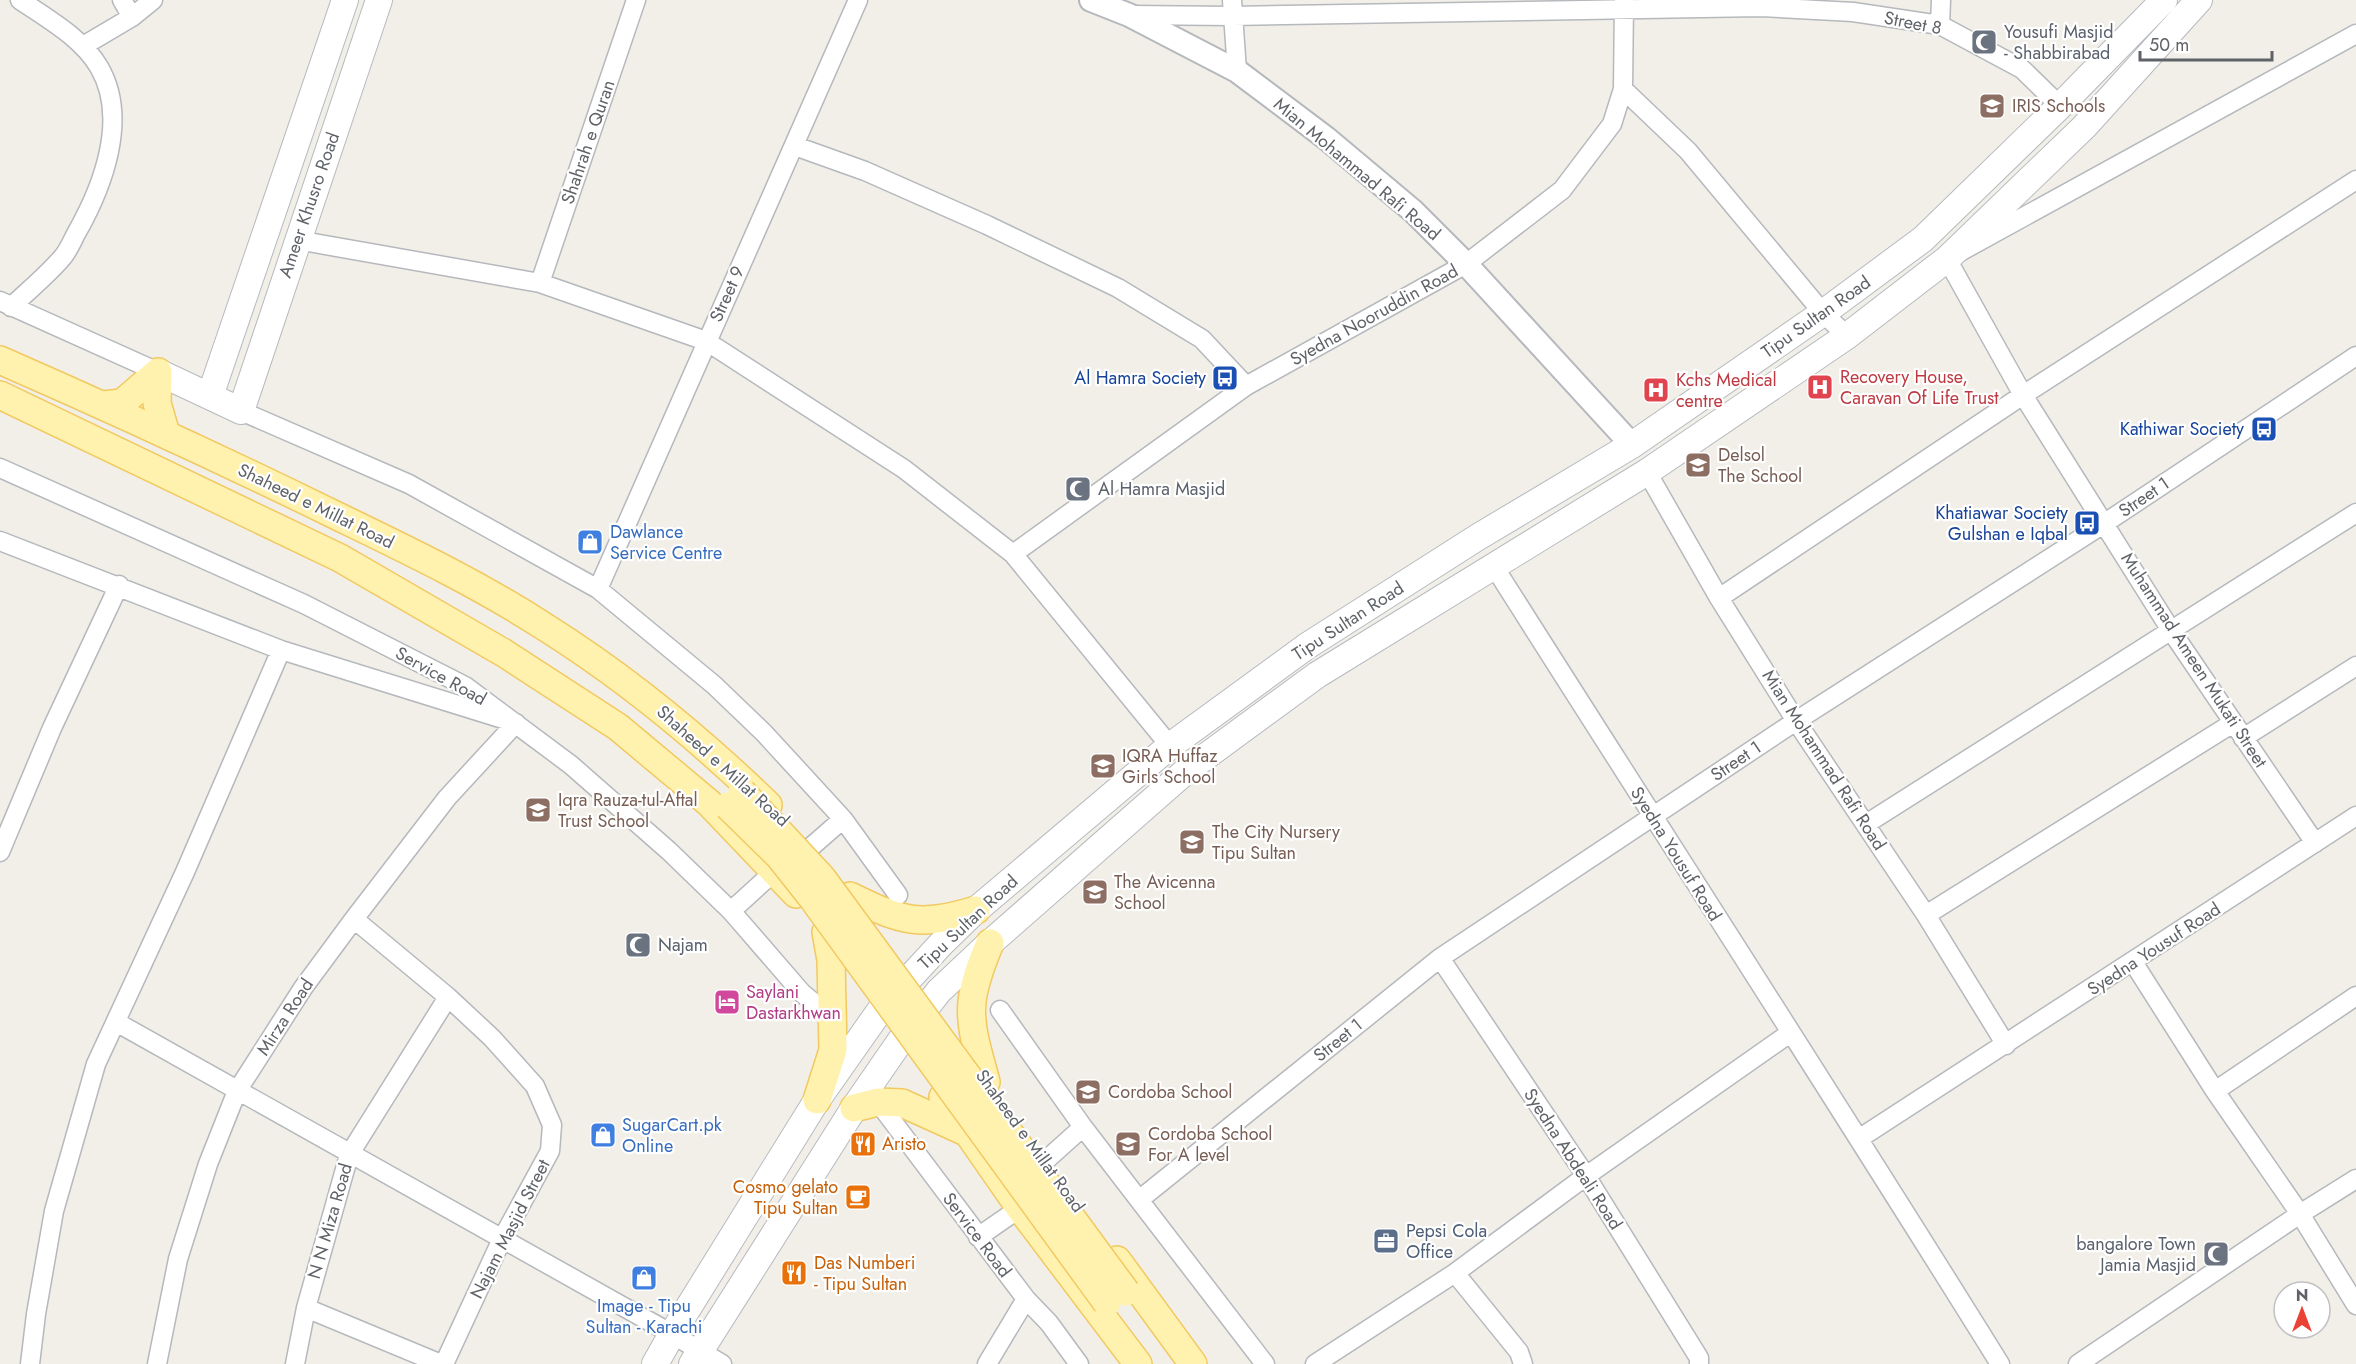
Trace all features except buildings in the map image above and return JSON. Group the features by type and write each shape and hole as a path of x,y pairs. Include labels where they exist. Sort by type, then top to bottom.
{"main road":[{"name":"Ameer Khusro Road","path":"210,396 345,0"},
{"name":"Ameer Khusro Road","path":"241,411 379,0"},
{"name":"Tipu Sultan Road","path":"656,1364 672,1334 817,1100 881,1009 940,944 976,910 1170,746 1307,646 1478,537 1632,445 1823,313 1923,239 2060,106 2164,0"},
{"name":"Tipu Sultan Road","path":"696,1357 866,1105 903,1037 954,977 990,943 1186,771 1317,675 1495,568 1647,472 1847,336 1947,259 2084,127 2199,0"},
{"path":"1923,239 1947,259"},
{"name":"Shaheed e Millat Road","path":"0,360 103,405 285,491 444,568 495,596 547,628 639,692 713,752 811,847 850,896 1193,1364"},
{"path":"158,372 241,411"},
{"path":"103,405 122,403 158,372"},
{"path":"158,372 157,403 165,434"},
{"name":"Shaheed e Millat Road","path":"0,395 339,558 504,653 618,727 709,803 794,891 826,932 903,1037 1020,1208 1138,1364"},
{"path":"285,491 300,508 550,645 607,681 678,735 735,799 813,899 1116,1298 1178,1364"},
{"path":"1478,537 1495,568"},
{"path":"339,558 370,561 550,666 631,722 735,799"},
{"path":"850,896 887,915 904,919 926,921 946,919 976,910"},
{"path":"817,1100 833,1050 831,960 826,932"},
{"path":"986,1082 975,1038 971,1005 977,977 990,943"},
{"path":"865,987 872,991 881,991 889,987 893,980 892,956"},
{"path":"930,1077 928,1067 933,1059 946,1047 961,1046"},
{"path":"866,1105 902,1103 966,1132"},
{"path":"1116,1298 1152,1364"}],"street":[{"path":"20,0 83,46 99,68 107,86 112,121 111,147 94,202 63,258 6,304 158,372"},
{"path":"122,0 132,17"},
{"path":"83,46 132,17 153,0"},
{"name":"Shahrah e Quran","path":"540,283 636,0"},
{"name":"Street 9","path":"598,589 858,0"},
{"name":"Mian Mohammad Rafi Road","path":"1091,0 1129,15 1237,71 1326,138 1413,211 1466,264 1632,445"},
{"path":"1940,25 1941,0"},
{"name":"Street 8","path":"1129,15 1232,8 1624,4 1853,12 1940,25 2022,69 2060,106"},
{"name":"Syedna Nooruddin Road","path":"1013,554 1246,386 1466,264 1562,189 1612,124 1623,89 1624,4"},
{"path":"1232,8 1237,71"},
{"path":"1947,259 2356,34"},
{"path":"1623,89 1688,151 1823,313 1847,336"},
{"path":"795,146 865,171 987,225 1118,288 1202,339 1246,386"},
{"path":"1719,598 2023,394 2356,180"},
{"path":"297,240 540,283 706,341 904,469 1013,554 1170,746"},
{"name":"Muhammad Ameen Mukati Street","path":"1947,259 2023,394 2172,632 2315,843"},
{"name":"Street 1","path":"1139,1200 1440,958 1796,721 2105,523 2356,356"},
{"path":"241,411 409,484 598,589 714,685 764,733 843,819 898,895"},
{"name":"Service Road","path":"0,468 304,604 465,686 571,765 669,851 731,911 802,993 833,1019"},
{"name":"Mian Mohammad Rafi Road","path":"1647,472 1719,598 1796,721 1926,915 2006,1045"},
{"path":"1866,824 2172,632 2356,513"},
{"path":"0,541 119,585 281,650 516,723"},
{"name":"Syedna Yousuf Road","path":"1495,568 1790,1033 1860,1138 2000,1364"},
{"path":"0,852 52,728 119,585"},
{"path":"30,1364 36,1314 54,1211 96,1064 185,872 281,650"},
{"path":"1926,915 2238,730 2356,666"},
{"name":"Mirza Road","path":"157,1364 178,1260 208,1164 237,1091 303,988 354,919 447,798 516,723"},
{"name":"Syedna Yousuf Road","path":"1860,1138 2356,816"},
{"path":"811,847 843,819"},
{"path":"731,911 775,871"},
{"name":"Najam Masjid Street","path":"354,919 448,997 492,1038 534,1086 552,1125 550,1151 502,1239 443,1364"},
{"name":"Syedna Abdeali Road","path":"1440,958 1586,1176 1699,1358 1699,1364"},
{"path":"2133,962 2215,1091 2300,1214 2356,1305"},
{"path":"2215,1091 2356,996"},
{"name":"N N Miza Road","path":"295,1364 306,1308 349,1155 448,997"},
{"path":"1000,1010 1083,1126 1265,1364"},
{"path":"116,1022 349,1155 672,1334 696,1357 722,1364"},
{"path":"1315,1364 1455,1274 1586,1176 1790,1033"},
{"name":"Service Road","path":"866,1105 978,1237 1026,1299 1049,1323 1079,1364"},
{"path":"1045,1161 1083,1126"},
{"path":"2078,1364 2300,1214 2356,1179"},
{"path":"978,1237 1020,1208"},
{"path":"1455,1274 1519,1352 1523,1364"},
{"path":"987,1364 1026,1299"},
{"path":"306,1308 443,1364"}],"place":[{"name":"Yousufi Masjid - Shabbirabad","path":"1984,42"},
{"name":"IRIS Schools","path":"1992,106"},
{"name":"Al Hamra Society","path":"1225,378"},
{"name":"Recovery House, Caravan Of Life Trust","path":"1820,387"},
{"name":"Kchs Medical centre","path":"1656,390"},
{"name":"Kathiwar Society","path":"2264,429"},
{"name":"Delsol The School","path":"1698,465"},
{"name":"Al Hamra Masjid","path":"1078,489"},
{"name":"Khatiawar Society Gulshan e Iqbal","path":"2087,523"},
{"name":"Dawlance Service Centre","path":"590,542"},
{"name":"IQRA Huffaz Girls School","path":"1103,766"},
{"name":"Iqra Rauza-tul-Aftal Trust School","path":"538,810"},
{"name":"The City Nursery Tipu Sultan","path":"1192,842"},
{"name":"The Avicenna School","path":"1095,892"},
{"name":"Najam","path":"638,945"},
{"name":"Saylani Dastarkhwan","path":"727,1002"},
{"name":"Cordoba School","path":"1088,1092"},
{"name":"SugarCart.pk Online","path":"603,1135"},
{"name":"Aristo","path":"863,1144"},
{"name":"Cordoba School For A level","path":"1128,1144"},
{"name":"Cosmo gelato Tipu Sultan","path":"858,1197"},
{"name":"Pepsi Cola Office","path":"1386,1241"},
{"name":"bangalore Town Jamia Masjid","path":"2216,1254"},
{"name":"Das Numberi - Tipu Sultan","path":"794,1273"},
{"name":"Image - Tipu Sultan - Karachi","path":"644,1278"}]}
